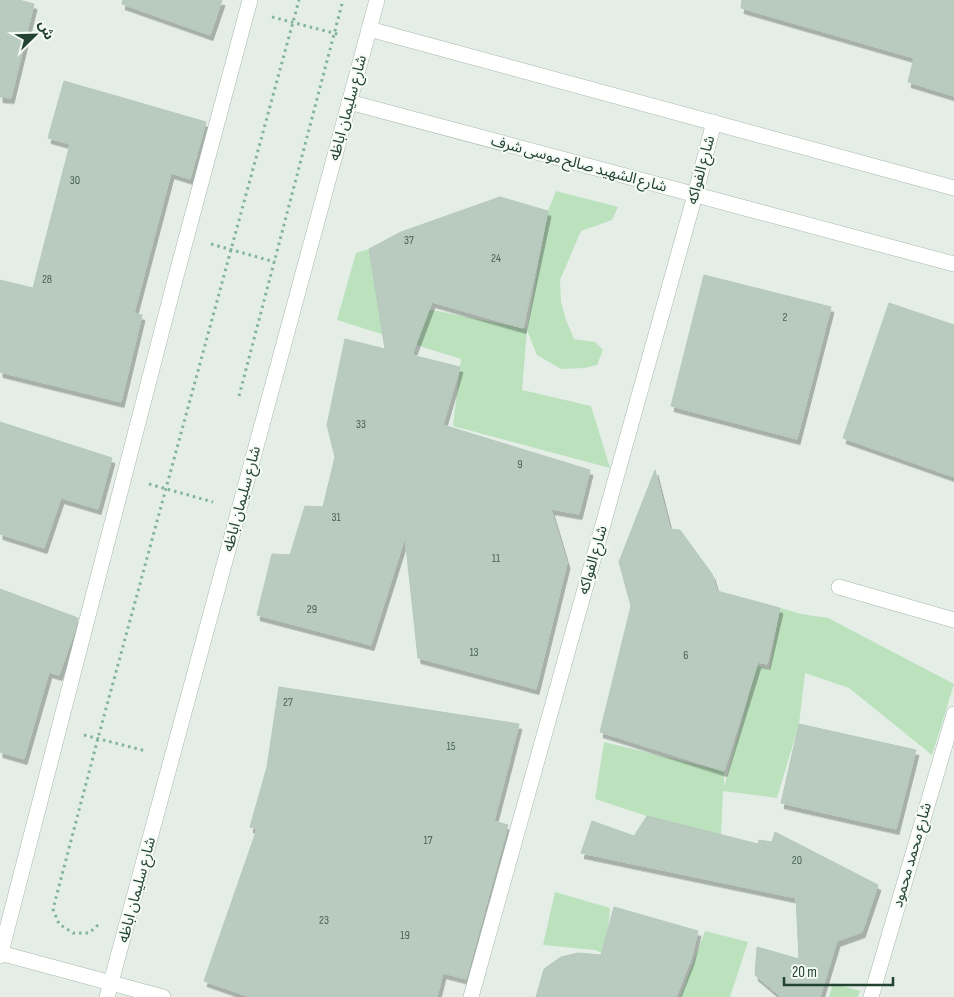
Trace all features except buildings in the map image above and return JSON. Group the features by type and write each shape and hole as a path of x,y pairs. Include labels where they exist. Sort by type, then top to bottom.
{"street":[{"name":"شارع سليمان اباظه","path":"109,990 377,0"},
{"path":"163,997 109,990 0,954 249,5"},
{"path":"367,35 714,122 954,188"},
{"name":"شارع الشهيد صالح موسى شرف","path":"349,102 954,264"},
{"name":"شارع الفواكه","path":"471,997 714,122"},
{"path":"839,587 954,620"},
{"name":"شارع محمد محمود","path":"871,997 954,714"}],"path":[{"path":"102,921 89,932 73,933 59,924 53,909 299,0"},
{"path":"240,396 343,0"},
{"path":"249,5 292,22 334,33 367,35"},
{"path":"187,238 304,270"},
{"path":"124,477 239,509"},
{"path":"59,728 146,751 144,760"}],"green space":[{"path":"556,191 618,207 612,220 581,231 560,280 561,302 574,339 595,342 603,350 597,365 584,368 561,369 537,355 527,330 522,390 591,406 610,468 453,426 461,359 337,320 356,253 369,249 377,299 527,329 548,211"},
{"path":"780,608 801,614 828,618 954,684 932,755 849,688 805,673 799,724 777,798 723,791 721,835 647,816 595,799 604,742 724,771 724,787 757,665 769,670"},
{"path":"555,892 610,908 608,929 618,961 595,950 543,945"},
{"path":"705,931 748,942 730,997 680,997"},
{"path":"833,983 860,991 858,997 829,997"}]}
